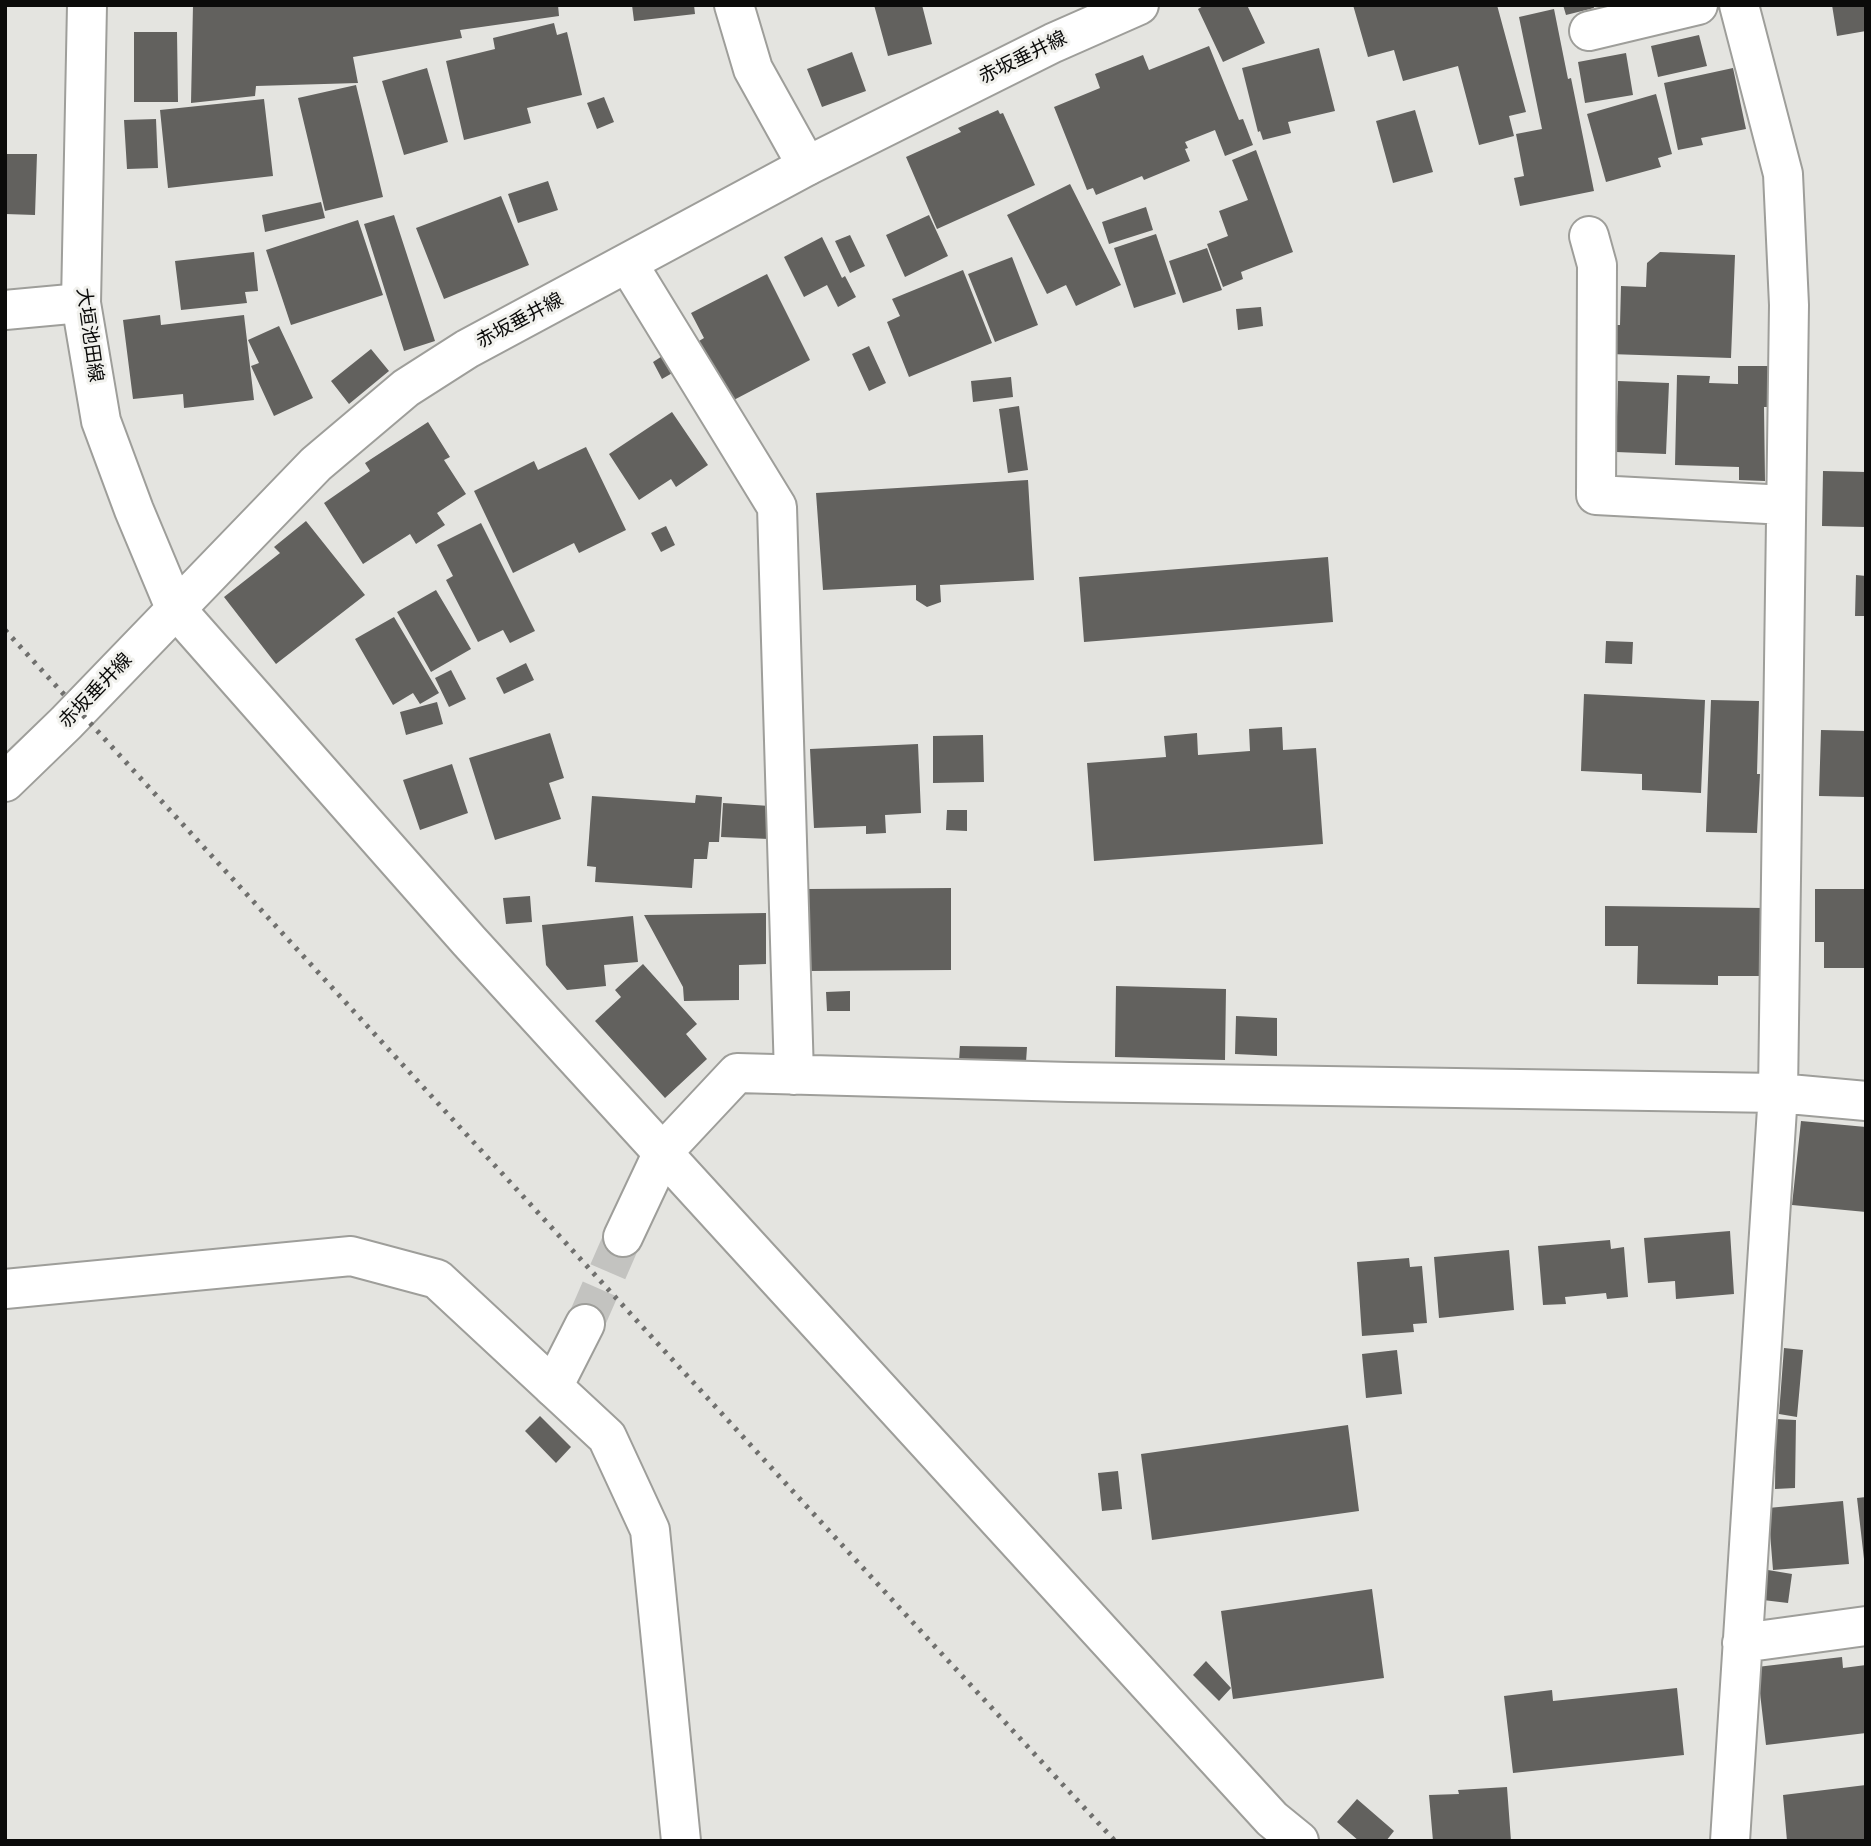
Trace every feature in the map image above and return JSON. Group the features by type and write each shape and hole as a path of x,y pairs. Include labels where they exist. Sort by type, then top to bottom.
{"street":[{"name":"大垣池田線","path":"86,5 81,303 101,421 175,608 469,942 1272,1819 1299,1841"},
{"path":"734,5 753,69 807,166"},
{"name":"赤坂垂井線","path":"5,782 66,723 316,464 406,388 467,349 807,166 1053,43 1139,5"},
{"path":"1589,31 1699,5"},
{"path":"1730,1841 1778,1093 1789,305 1783,174 1739,5"},
{"path":"1589,236 1597,264 1596,495 1786,505"},
{"path":"628,264 777,507 794,1074"},
{"path":"5,310 81,303"},
{"path":"624,1237 663,1152 737,1073 1069,1082 1778,1093 1866,1101"},
{"path":"5,1289 351,1256 437,1279 607,1437 650,1530 681,1841"},
{"path":"553,1387 585,1324"},
{"path":"1742,1643 1866,1626"}],"building":[{"path":"193,5 558,5 559,16 460,30 462,38 353,57 358,83 256,86 255,96 191,103"},
{"path":"632,5 694,5 695,14 634,21"},
{"path":"874,5 922,5 932,44 888,56"},
{"path":"1205,5 1247,5 1265,43 1223,62 1198,9"},
{"path":"1353,5 1497,5 1526,112 1509,116 1514,136 1479,145 1458,66 1403,81 1394,50 1368,57"},
{"path":"1563,5 1593,5 1594,8 1566,15"},
{"path":"1832,5 1866,5 1866,31 1837,36"},
{"path":"1554,9 1594,191 1520,206 1514,178 1524,176 1516,134 1542,129 1519,17"},
{"path":"554,23 557,35 567,32 582,95 527,108 531,123 464,140 446,61 495,49 493,38"},
{"path":"134,32 177,32 178,102 134,102"},
{"path":"1699,35 1707,66 1658,77 1651,46"},
{"path":"1209,46 1239,120 1243,119 1253,145 1225,156 1215,130 1185,142 1190,161 1144,180 1142,176 1096,195 1093,188 1087,190 1054,107 1100,88 1095,74 1143,55 1149,70"},
{"path":"1319,48 1335,111 1288,122 1291,133 1263,140 1260,131 1258,132 1242,68"},
{"path":"852,52 866,91 822,107 807,69"},
{"path":"1626,53 1633,95 1585,103 1578,62"},
{"path":"427,68 448,142 404,155 382,81"},
{"path":"1733,68 1746,129 1701,138 1703,145 1678,150 1664,83"},
{"path":"356,85 383,197 325,211 298,98"},
{"path":"1656,94 1672,154 1658,158 1661,167 1606,182 1587,114"},
{"path":"604,97 614,122 597,129 587,103"},
{"path":"264,99 273,176 168,188 160,110"},
{"path":"998,110 1000,114 1003,113 1035,185 937,229 906,157 961,132 958,128"},
{"path":"1415,110 1433,172 1393,183 1376,121"},
{"path":"156,119 158,168 127,169 124,120"},
{"path":"1256,150 1293,252 1241,272 1243,279 1223,287 1207,244 1228,236 1219,211 1248,200 1232,160"},
{"path":"5,154 37,154 35,215 5,214"},
{"path":"548,181 558,210 518,223 508,194"},
{"path":"1070,184 1121,285 1076,306 1066,285 1047,294 1007,215"},
{"path":"501,196 529,265 444,299 416,228"},
{"path":"321,202 325,218 265,232 262,215"},
{"path":"1146,207 1153,230 1109,244 1102,222"},
{"path":"394,215 435,341 404,351 364,224"},
{"path":"929,215 948,256 905,277 886,235"},
{"path":"358,220 383,295 291,325 266,250"},
{"path":"1156,234 1176,294 1134,308 1114,248"},
{"path":"850,235 865,266 850,273 835,241"},
{"path":"822,237 842,278 845,276 856,297 838,307 827,285 804,297 784,257"},
{"path":"1207,248 1222,290 1183,303 1169,261"},
{"path":"254,252 258,291 245,292 247,303 181,310 175,261"},
{"path":"1660,252 1735,255 1731,358 1609,354 1610,325 1620,325 1621,286 1646,287 1647,263"},
{"path":"1012,257 1038,325 995,342 968,274"},
{"path":"963,270 992,343 909,377 887,322 900,316 892,299"},
{"path":"767,274 810,360 730,402 699,341 704,338 691,313"},
{"path":"1261,307 1263,326 1238,330 1236,309"},
{"path":"160,315 161,325 244,315 254,400 184,408 183,394 133,399 123,320"},
{"path":"279,326 313,398 274,416 251,366 259,363 248,340"},
{"path":"869,346 886,383 869,391 852,354"},
{"path":"371,349 389,371 349,404 331,381"},
{"path":"664,355 674,372 662,379 653,362"},
{"path":"1738,366 1777,366 1776,407 1764,407 1765,481 1739,480 1739,467 1675,465 1677,375 1710,376 1709,383 1738,384"},
{"path":"1011,377 1013,397 973,402 971,381"},
{"path":"1618,381 1669,383 1666,454 1616,452"},
{"path":"1019,406 1028,470 1008,473 999,409"},
{"path":"672,412 708,465 676,487 671,479 639,500 609,454"},
{"path":"428,422 450,457 444,460 466,494 437,513 445,525 416,544 410,534 363,564 324,503 370,471 365,463"},
{"path":"586,447 626,530 579,553 574,543 513,573 474,491 534,461 538,470"},
{"path":"1823,471 1866,472 1866,527 1822,526"},
{"path":"1028,480 1034,580 940,585 941,602 927,607 916,600 916,585 823,590 816,493"},
{"path":"306,521 365,595 276,664 224,597 280,553 274,547"},
{"path":"481,523 535,631 510,643 503,630 478,642 446,580 453,576 437,545"},
{"path":"666,526 675,545 661,552 651,533"},
{"path":"1328,557 1333,622 1084,642 1079,577"},
{"path":"1856,575 1866,576 1866,616 1855,616"},
{"path":"436,590 471,649 431,672 397,612"},
{"path":"394,617 439,693 420,704 413,693 393,705 355,639"},
{"path":"1606,641 1633,642 1632,664 1605,663"},
{"path":"526,663 534,680 504,694 496,678"},
{"path":"451,670 466,699 449,707 435,678"},
{"path":"1584,694 1705,700 1701,793 1642,790 1642,774 1581,771"},
{"path":"1711,700 1759,701 1757,774 1760,774 1757,833 1706,832"},
{"path":"437,702 443,724 406,735 400,712"},
{"path":"1282,727 1283,750 1316,748 1323,844 1094,861 1087,763 1166,757 1164,736 1197,733 1198,755 1250,751 1249,729"},
{"path":"1821,730 1866,731 1866,797 1819,796"},
{"path":"550,733 564,778 549,783 561,819 495,840 469,758"},
{"path":"983,735 984,782 933,783 933,736"},
{"path":"918,744 921,813 885,815 886,833 866,834 866,826 814,828 810,749"},
{"path":"452,764 468,813 420,830 403,780"},
{"path":"696,795 722,797 719,842 709,842 707,859 694,859 692,888 595,882 596,867 587,866 592,796 695,803"},
{"path":"723,803 770,806 769,839 721,837"},
{"path":"947,810 967,810 967,831 946,830"},
{"path":"951,888 951,970 809,971 808,889"},
{"path":"1815,889 1866,889 1866,968 1824,968 1824,942 1815,942"},
{"path":"530,896 532,922 506,924 503,898"},
{"path":"1605,906 1764,908 1763,976 1718,976 1718,985 1637,984 1638,946 1605,946"},
{"path":"766,913 766,964 739,965 739,1000 684,1001 683,987 644,915"},
{"path":"633,916 638,962 604,965 606,986 567,990 546,965 542,925"},
{"path":"643,964 697,1024 686,1034 707,1059 665,1098 595,1021 621,997 615,990"},
{"path":"1116,986 1226,989 1225,1060 1115,1057"},
{"path":"850,991 850,1011 827,1011 826,992"},
{"path":"1236,1016 1277,1018 1277,1056 1235,1054"},
{"path":"960,1046 1027,1047 1026,1062 959,1061"},
{"path":"1801,1121 1866,1127 1866,1212 1792,1205"},
{"path":"1730,1231 1734,1294 1676,1299 1675,1281 1648,1283 1644,1238"},
{"path":"1610,1240 1611,1249 1624,1247 1628,1297 1607,1299 1606,1293 1565,1297 1566,1304 1543,1305 1538,1246"},
{"path":"1509,1250 1514,1310 1439,1318 1434,1257"},
{"path":"1409,1258 1410,1267 1422,1266 1427,1323 1413,1324 1414,1332 1362,1336 1357,1262"},
{"path":"1784,1348 1803,1350 1797,1417 1779,1414"},
{"path":"1397,1350 1402,1394 1366,1398 1362,1354"},
{"path":"540,1416 571,1447 556,1463 525,1431"},
{"path":"1776,1419 1796,1420 1795,1488 1775,1489"},
{"path":"1348,1425 1359,1511 1152,1540 1141,1454"},
{"path":"1118,1471 1122,1509 1102,1511 1098,1473"},
{"path":"1866,1497 1866,1559 1864,1559 1857,1498"},
{"path":"1843,1501 1849,1564 1773,1570 1768,1508"},
{"path":"1768,1570 1792,1574 1788,1603 1763,1600"},
{"path":"1372,1589 1384,1678 1233,1699 1221,1611"},
{"path":"1842,1657 1843,1668 1866,1665 1866,1733 1766,1745 1757,1667"},
{"path":"1206,1661 1231,1688 1219,1701 1193,1675"},
{"path":"1677,1688 1684,1755 1513,1773 1504,1696 1552,1690 1553,1701"},
{"path":"1866,1785 1866,1841 1787,1841 1783,1795"},
{"path":"1507,1787 1511,1841 1433,1841 1429,1795"},
{"path":"1357,1799 1394,1831 1386,1841 1359,1841 1337,1822"}],"tunnel":[{"path":"585,1324 623,1237"}],"railway":[{"path":"5,630 1115,1841"}]}
